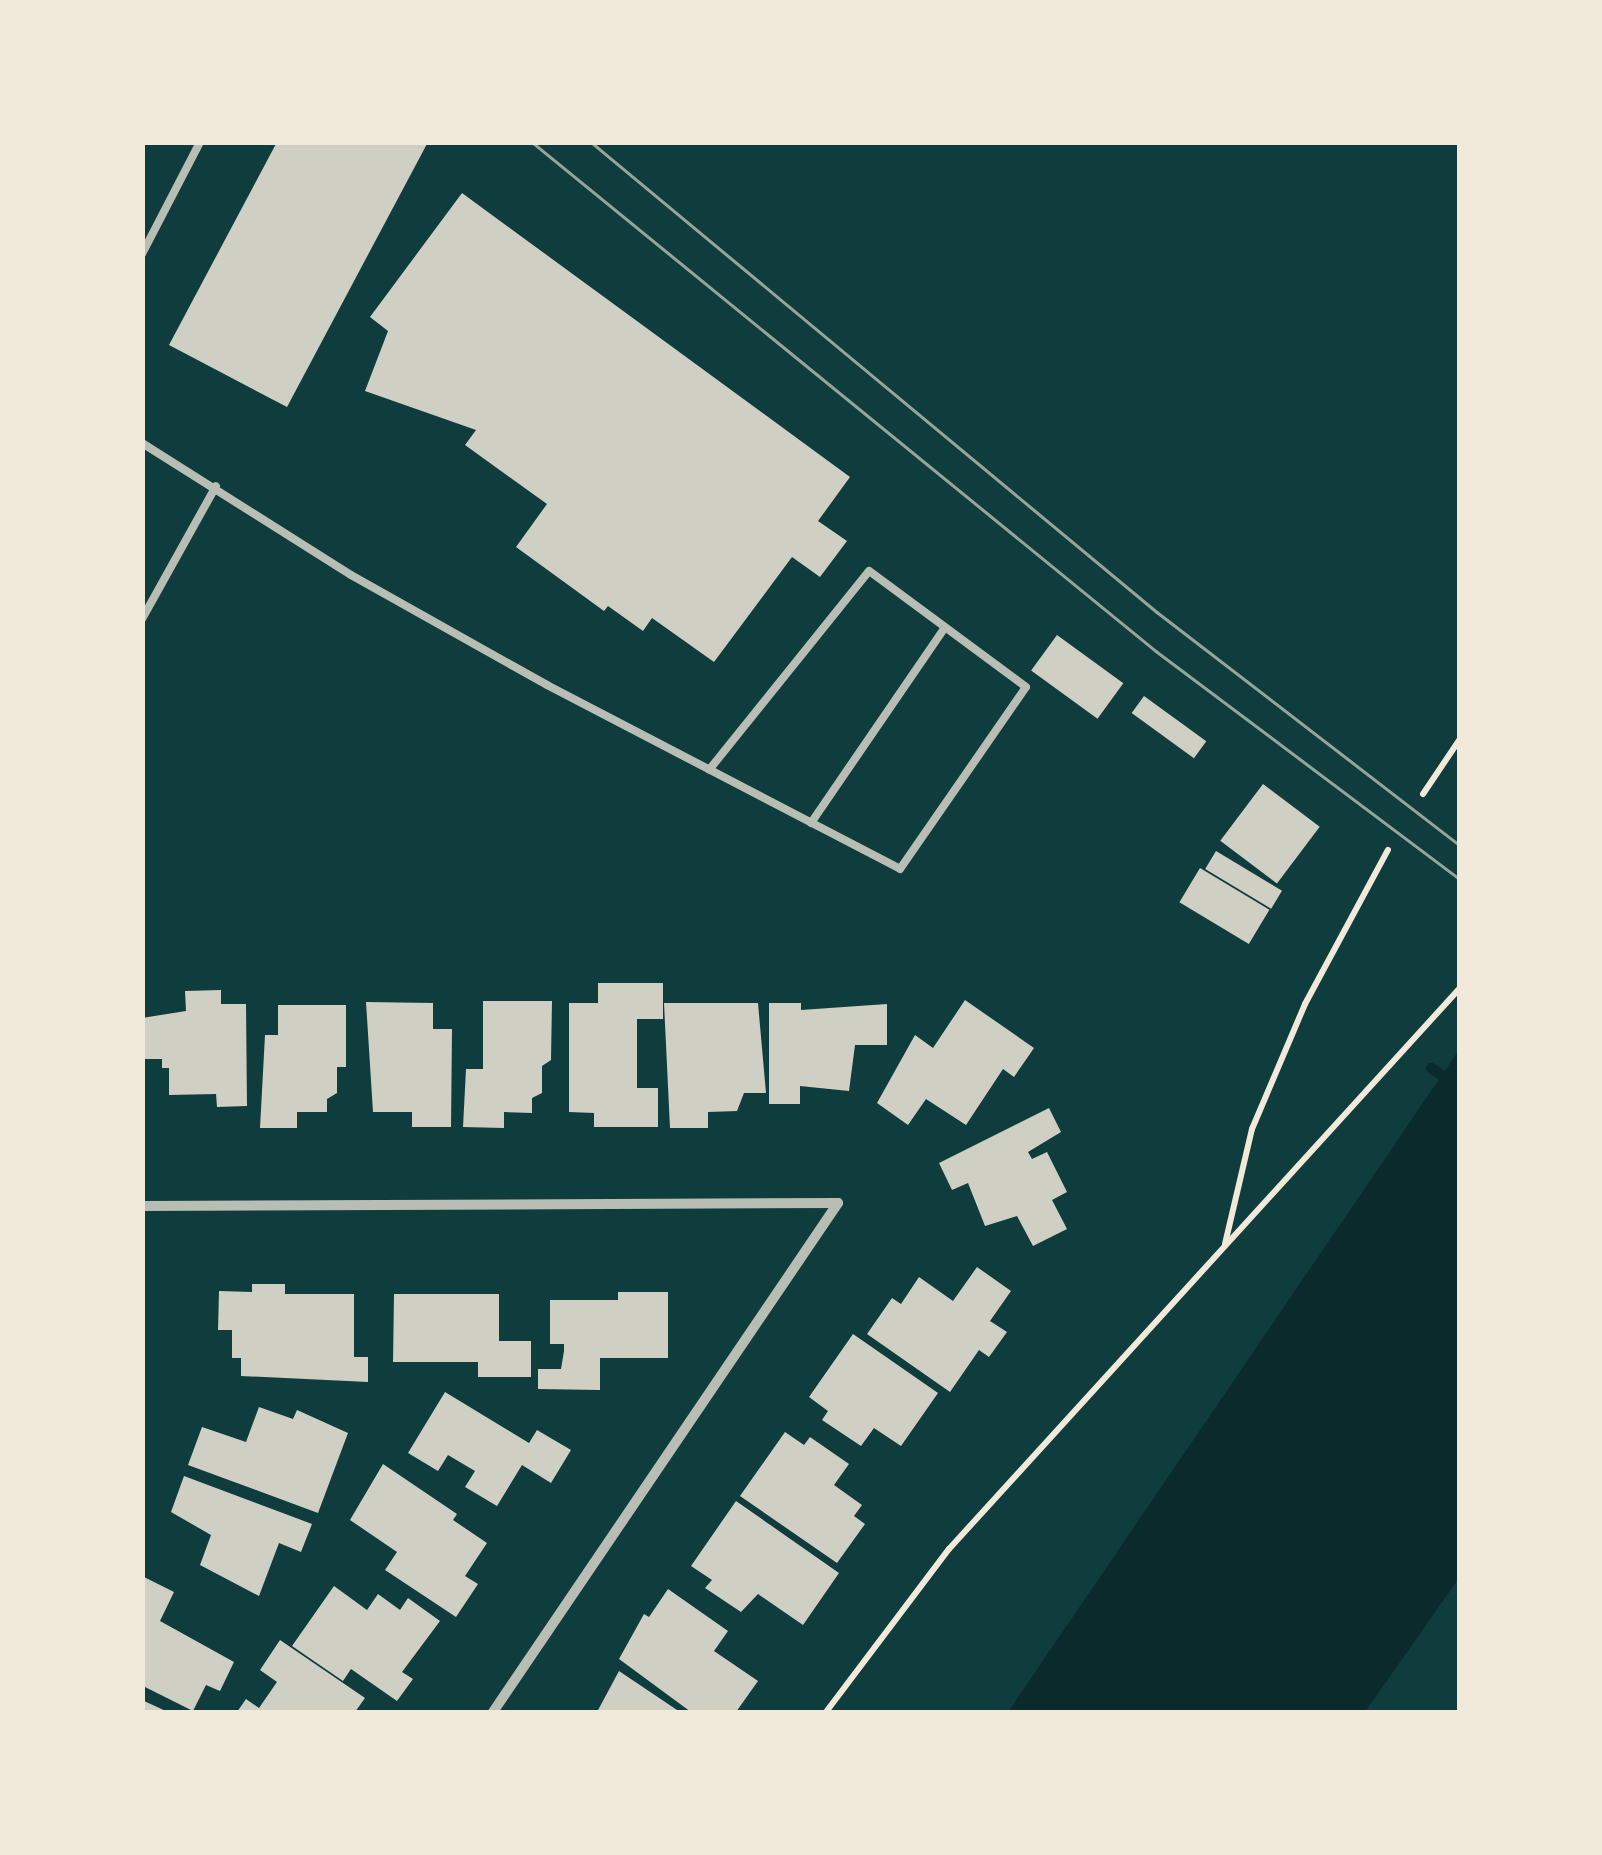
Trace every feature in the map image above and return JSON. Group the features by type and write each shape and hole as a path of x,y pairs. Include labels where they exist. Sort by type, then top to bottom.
{"street":[{"path":"142,1206 838,1203 493,1712"}],"lane":[{"path":"142,254 200,142"},
{"path":"142,443 216,486 350,575 710,770 900,870 1026,687 870,571 710,770"},
{"path":"142,619 216,486"},
{"path":"811,823 945,627"}],"path":[{"path":"1422,794 1460,739"},
{"path":"1225,1247 1252,1129 1305,1004 1388,850"},
{"path":"826,1712 949,1549 1460,988"}],"water":[{"path":"1459,1050 1459,1578 1365,1712 1008,1712"}],"building":[{"path":"277,142 428,142 287,407 169,345"},
{"path":"462,193 850,477 818,521 847,541 820,577 792,557 714,662 652,618 643,631 608,606 604,611 516,547 547,504 465,445 476,430 365,391 388,331 370,317"},
{"path":"1057,635 1123,683 1097,719 1031,671"},
{"path":"1144,696 1206,741 1194,758 1132,713"},
{"path":"1263,784 1320,827 1277,883 1220,841"},
{"path":"1216,851 1282,891 1271,909 1205,869"},
{"path":"1200,868 1269,910 1249,944 1179,902"},
{"path":"598,983 663,983 663,1019 637,1019 637,1088 658,1088 658,1127 594,1127 594,1113 569,1112 569,1003 598,1003"},
{"path":"221,990 221,1004 246,1004 247,1106 217,1107 216,1094 169,1095 169,1068 162,1068 162,1059 142,1059 142,1018 186,1011 185,991"},
{"path":"965,1000 1034,1048 1014,1077 1003,1069 966,1125 926,1099 908,1125 877,1103 915,1035 933,1048"},
{"path":"483,1001 552,1001 551,1060 542,1066 542,1093 532,1098 532,1113 504,1112 504,1128 463,1127 466,1069 483,1069"},
{"path":"366,1002 433,1003 433,1029 452,1029 451,1127 412,1127 412,1112 373,1112"},
{"path":"664,1003 758,1003 766,1093 744,1093 737,1111 708,1112 708,1128 670,1128"},
{"path":"769,1003 801,1003 801,1010 887,1004 887,1045 855,1045 849,1091 800,1086 800,1104 769,1104"},
{"path":"278,1005 346,1005 346,1067 337,1067 337,1093 327,1099 327,1112 297,1112 297,1128 260,1128 265,1035 278,1035"},
{"path":"1049,1108 1061,1132 1028,1152 1032,1159 1047,1152 1067,1192 1052,1200 1067,1229 1033,1246 1017,1216 985,1226 968,1183 952,1190 939,1163"},
{"path":"977,1267 1011,1291 990,1321 1007,1332 989,1357 979,1350 950,1392 867,1334 892,1298 901,1304 919,1277 953,1301"},
{"path":"252,1284 285,1284 285,1294 354,1294 354,1357 368,1357 368,1382 241,1376 241,1358 232,1358 232,1330 218,1330 219,1291 252,1292"},
{"path":"618,1292 668,1292 668,1358 600,1358 600,1390 538,1389 538,1369 561,1369 564,1351 564,1344 550,1344 550,1300 618,1300"},
{"path":"394,1294 499,1294 499,1341 531,1341 531,1377 478,1377 478,1362 393,1362"},
{"path":"853,1334 938,1393 901,1446 874,1428 861,1446 822,1420 828,1411 809,1397"},
{"path":"445,1392 529,1443 537,1430 571,1450 551,1483 522,1465 497,1506 465,1487 475,1471 448,1455 438,1471 408,1453"},
{"path":"259,1407 293,1419 297,1410 348,1433 318,1513 188,1465 202,1427 246,1442"},
{"path":"785,1432 804,1445 810,1437 849,1464 834,1485 862,1505 854,1516 865,1524 837,1563 740,1496"},
{"path":"383,1464 457,1514 453,1520 487,1543 465,1576 478,1584 456,1617 385,1570 397,1552 350,1520"},
{"path":"184,1476 312,1524 301,1552 279,1543 259,1596 200,1565 211,1535 171,1512"},
{"path":"736,1501 839,1573 803,1625 758,1594 741,1612 705,1588 712,1580 691,1566"},
{"path":"142,1576 174,1592 160,1621 234,1662 220,1691 206,1685 193,1711 143,1686"},
{"path":"334,1586 367,1610 378,1594 400,1610 408,1598 440,1621 402,1672 413,1679 397,1701 351,1669 343,1681 292,1646"},
{"path":"668,1589 728,1631 714,1651 758,1681 736,1712 691,1712 619,1659 644,1614 649,1617"},
{"path":"280,1640 365,1698 355,1712 237,1712 246,1699 259,1708 277,1682 260,1670"},
{"path":"619,1671 680,1712 597,1712"},
{"path":"142,1700 168,1712 142,1712"}],"waterway":[{"path":"1431,1068 1460,1087"}],"tram line":[{"path":"532,142 1156,651 1460,879"},
{"path":"591,142 1157,612 1460,845"}]}
